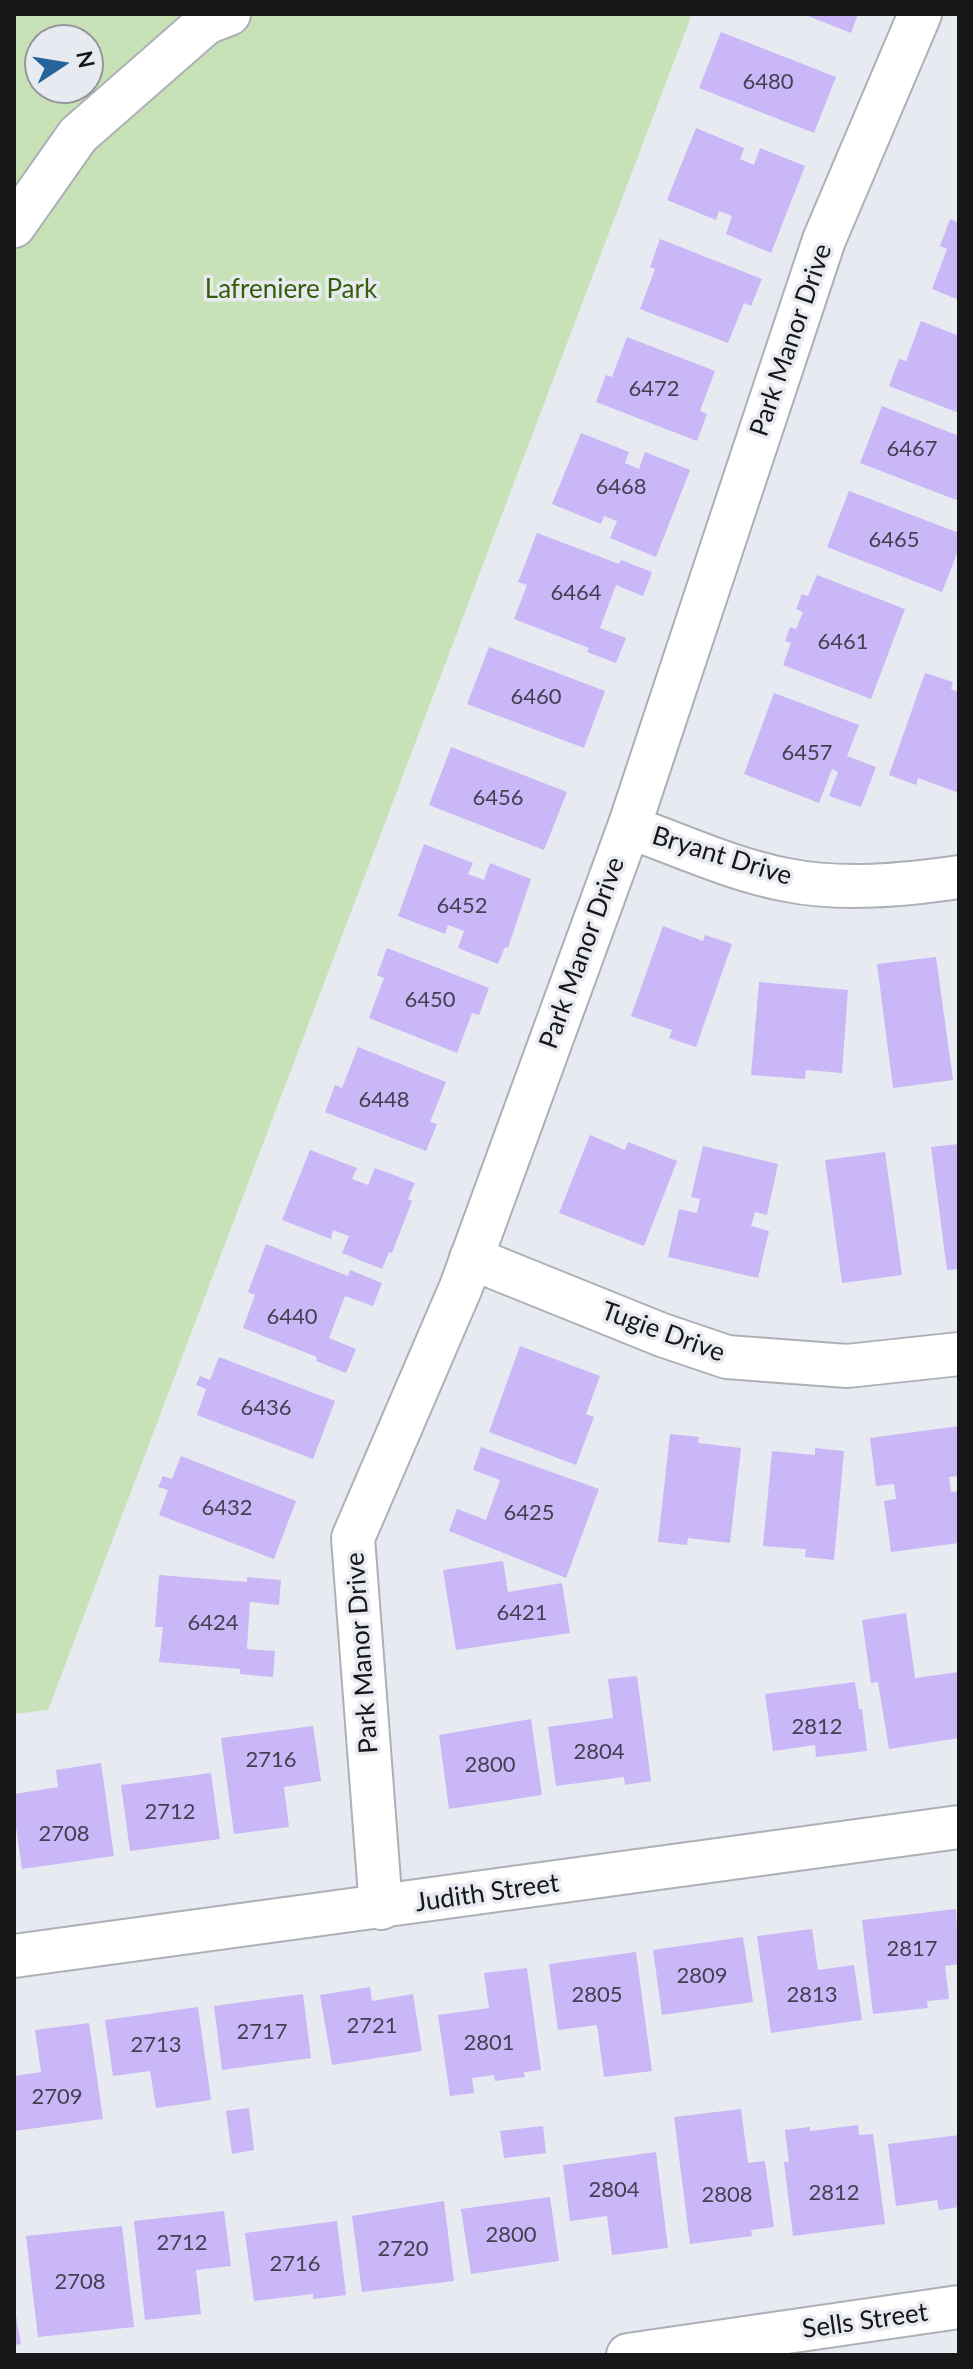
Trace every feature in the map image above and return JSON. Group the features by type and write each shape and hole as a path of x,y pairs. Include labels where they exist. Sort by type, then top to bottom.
{"street":[{"path":"14,226 78,135 206,23 229,14"},
{"name":"Park Manor Drive","path":"381,1908 353,1538 471,1258 629,827 824,240 920,14"},
{"name":"Bryant Drive","path":"629,827 740,867 787,880 834,884 909,884 959,877"},
{"name":"Tugie Drive","path":"471,1258 662,1335 727,1357 847,1366 959,1354"},
{"name":"Judith Street","path":"14,1956 959,1827"},
{"name":"Sells Street","path":"628,2355 959,2307"}],"green space":[{"name":"Lafreniere Park","path":"14,14 692,14 48,1710 14,1714"}],"building":[{"path":"803,14 858,14 851,33"},
{"path":"721,32 836,77 814,133 699,88"},
{"path":"696,128 744,148 740,159 754,165 760,148 805,166 771,253 726,234 732,216 719,211 716,220 667,200"},
{"path":"950,219 959,223 959,300 932,289 947,249 940,246"},
{"path":"660,239 762,279 751,306 744,303 728,343 640,309 655,269 650,267"},
{"path":"921,321 959,336 959,413 889,386 899,359 906,361"},
{"path":"627,337 715,371 700,411 707,414 697,441 596,402 606,375 612,377"},
{"path":"882,406 959,436 959,501 860,463"},
{"path":"581,433 629,452 625,463 639,469 645,452 690,470 656,557 610,538 617,521 604,516 601,524 552,504"},
{"path":"849,491 959,533 959,548 942,592 827,547"},
{"path":"537,533 619,564 621,560 652,572 643,596 616,585 600,628 626,638 616,663 587,652 589,648 514,619 527,585 518,582"},
{"path":"817,575 905,609 871,699 783,665 791,643 785,641 790,627 796,629 803,612 796,609 802,594 808,596"},
{"path":"489,647 605,691 584,748 467,704"},
{"path":"925,673 953,682 951,689 959,692 959,793 918,778 916,785 889,775"},
{"path":"774,693 859,725 847,756 876,767 861,807 829,796 838,772 832,769 819,803 744,774"},
{"path":"451,747 567,792 544,850 429,805"},
{"path":"424,844 473,863 468,874 484,880 490,863 531,879 508,948 505,947 498,964 458,948 464,931 448,925 445,934 398,916"},
{"path":"663,926 703,941 705,935 732,944 696,1047 669,1038 672,1030 631,1016"},
{"path":"387,948 489,988 479,1015 472,1013 457,1053 369,1018 384,978 377,975"},
{"path":"936,957 953,1080 893,1088 877,964"},
{"path":"759,982 848,990 842,1073 806,1070 805,1079 751,1075"},
{"path":"358,1047 446,1082 430,1122 437,1124 426,1151 325,1112 335,1085 342,1088"},
{"path":"590,1135 625,1150 628,1142 677,1161 644,1246 559,1213"},
{"path":"959,1144 959,1269 947,1270 931,1147"},
{"path":"703,1146 778,1164 767,1215 755,1212 751,1226 769,1231 758,1278 668,1257 679,1209 697,1213 700,1199 691,1197"},
{"path":"310,1150 357,1168 352,1179 368,1185 375,1168 415,1183 408,1199 412,1201 392,1253 389,1252 382,1269 342,1253 349,1236 333,1230 331,1239 282,1220"},
{"path":"885,1152 902,1275 842,1283 825,1160"},
{"path":"266,1244 348,1276 350,1270 382,1283 373,1306 345,1296 329,1338 356,1349 346,1373 316,1361 317,1357 243,1328 255,1295 248,1292"},
{"path":"520,1346 600,1376 586,1414 594,1417 576,1465 489,1432"},
{"path":"219,1357 335,1401 313,1459 197,1415 206,1389 196,1385 200,1376 210,1380"},
{"path":"959,1426 959,1476 949,1477 951,1492 959,1491 959,1543 891,1552 884,1501 896,1499 894,1484 876,1486 870,1438"},
{"path":"670,1434 699,1437 698,1443 741,1448 730,1543 688,1538 687,1545 658,1542"},
{"path":"481,1447 599,1489 566,1578 449,1531 457,1509 486,1520 500,1480 473,1470"},
{"path":"815,1448 844,1451 834,1560 805,1557 806,1549 763,1546 772,1451 815,1455"},
{"path":"181,1456 296,1501 274,1559 159,1515 168,1490 158,1487 163,1476 172,1479"},
{"path":"503,1561 508,1592 562,1583 570,1633 456,1650 443,1570"},
{"path":"159,1575 247,1582 247,1577 281,1580 279,1605 250,1602 247,1649 275,1651 273,1677 240,1674 240,1669 159,1662 163,1627 155,1627"},
{"path":"906,1613 915,1678 959,1672 959,1738 889,1749 878,1682 871,1683 862,1620"},
{"path":"637,1676 651,1781 625,1785 624,1777 556,1786 548,1727 613,1718 608,1679"},
{"path":"855,1682 867,1751 816,1757 815,1745 773,1751 765,1694"},
{"path":"531,1719 542,1795 449,1809 439,1735"},
{"path":"313,1726 321,1781 284,1787 289,1827 234,1834 221,1738"},
{"path":"101,1763 114,1856 22,1869 14,1794 58,1787 56,1770"},
{"path":"211,1773 220,1839 130,1851 121,1785"},
{"path":"956,1909 959,1964 945,1966 949,1999 927,2001 928,2008 873,2014 862,1920"},
{"path":"812,1929 818,1970 854,1965 862,2020 771,2033 757,1936"},
{"path":"743,1937 753,2002 662,2015 653,1950"},
{"path":"636,1952 652,2071 604,2077 597,2025 558,2030 549,1964"},
{"path":"527,1968 541,2070 524,2072 525,2077 495,2081 494,2075 472,2078 474,2093 450,2096 438,2015 489,2008 484,1973"},
{"path":"370,1987 372,2001 413,1994 422,2051 332,2065 320,1995"},
{"path":"303,1994 311,2058 222,2070 214,2006"},
{"path":"198,2007 211,2100 156,2108 150,2071 113,2076 105,2020"},
{"path":"89,2023 103,2119 14,2131 14,2076 41,2072 35,2030"},
{"path":"249,2108 254,2150 232,2154 226,2111"},
{"path":"741,2109 748,2163 765,2161 774,2227 751,2230 752,2236 690,2244 674,2117"},
{"path":"858,2125 859,2135 873,2134 885,2224 793,2236 784,2162 789,2162 785,2130 810,2127 810,2131"},
{"path":"543,2126 546,2153 504,2158 500,2131"},
{"path":"959,2135 959,2207 939,2210 937,2200 896,2206 888,2144"},
{"path":"656,2152 668,2248 612,2255 607,2216 570,2221 563,2165"},
{"path":"550,2197 559,2261 471,2274 461,2209"},
{"path":"444,2201 454,2281 362,2292 352,2216"},
{"path":"224,2211 231,2266 196,2270 201,2314 145,2320 134,2221"},
{"path":"337,2221 346,2295 313,2299 313,2294 254,2301 245,2233"},
{"path":"122,2226 134,2327 38,2337 26,2236"},
{"path":"14,2305 21,2344 14,2345"}]}
